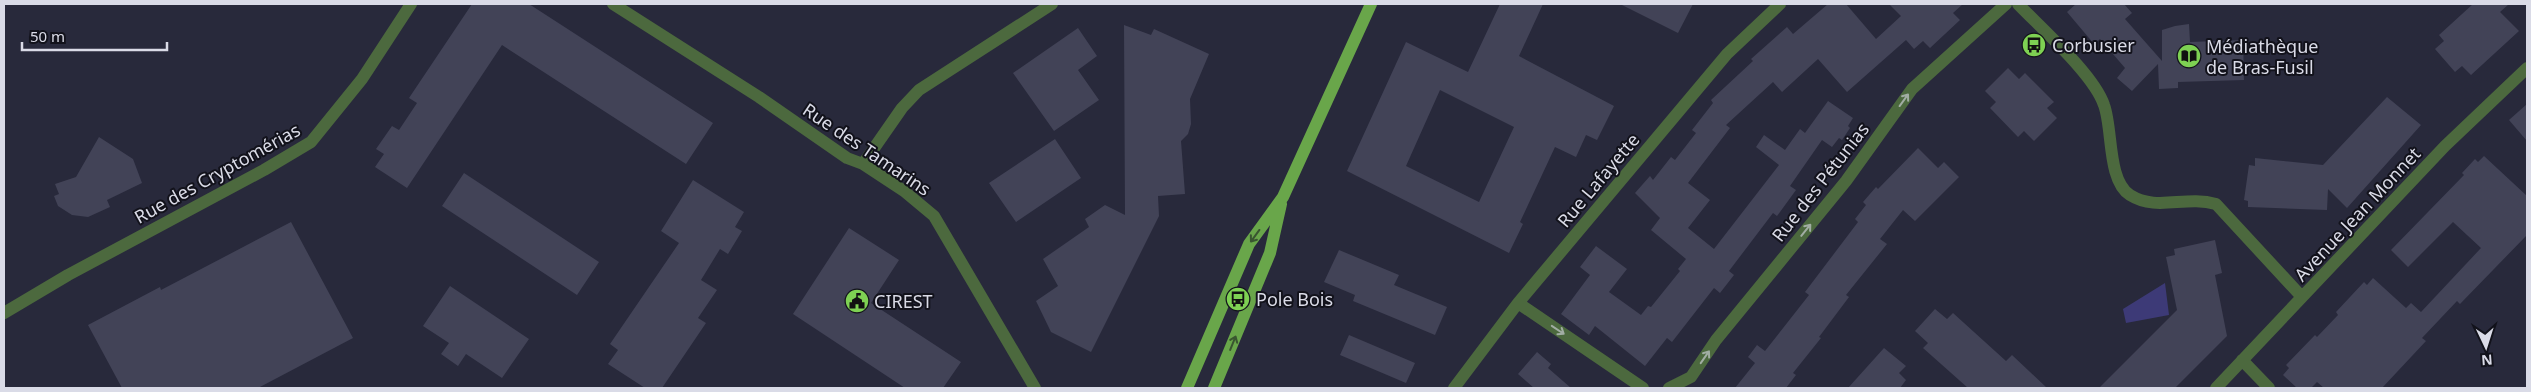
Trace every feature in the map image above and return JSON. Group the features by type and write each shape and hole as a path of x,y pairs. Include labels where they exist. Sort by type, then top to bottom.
{"main road":[{"path":"1186,388 1250,244 1283,197 1371,4"},
{"path":"1214,388 1270,253 1283,197"}],"street":[{"name":"Rue des Cryptomérias","path":"4,313 264,170 311,142 362,79 411,4"},
{"name":"Rue des Tamarins","path":"613,4 759,97 846,158 863,164 904,191 934,216 1035,388"},
{"path":"863,164 902,108 919,90 1052,4"},
{"name":"Rue Lafayette","path":"1454,388 1518,303 1727,54 1780,4"},
{"name":"Rue des Pétunias","path":"1669,388 1691,377 1716,340 1846,181 1912,89 2006,4"},
{"path":"2018,4 2095,85 2105,106 2116,173 2121,186 2130,194 2153,204 2200,199 2216,204 2302,297"},
{"name":"Avenue Jean Monnet","path":"2216,388 2445,146 2527,68"},
{"path":"1518,303 1643,388"},
{"name":"Rue des Cryptomérias","path":"4,308 18,304"},
{"path":"2242,360 2270,388"}],"shaded area":[{"path":"2165,283 2169,315 2126,323 2123,309"}],"building":[{"path":"472,4 529,4 713,123 686,164 502,45 407,188 375,167 384,154 376,149 392,126 399,130 417,103 409,98"},
{"path":"1500,4 1543,4 1519,56 1614,106 1597,140 1586,135 1576,157 1555,147 1520,222 1523,224 1509,253 1347,171 1406,42 1468,72","holes":["1440,90 1514,127 1479,202 1406,166"]},
{"path":"1620,4 1693,4 1678,33"},
{"path":"1828,4 1846,4 1876,39 1901,16 1889,4 1963,4 1953,13 1960,20 1930,48 1923,41 1914,49 1906,40 1847,92 1818,59 1782,92 1773,82 1726,125 1730,128 1688,183 1710,200 1688,228 1714,249 1779,165 1756,147 1764,135 1785,150 1800,129 1805,133 1828,101 1853,118 1848,126 1850,128 1842,140 1839,138 1832,147 1822,140 1790,186 1796,190 1777,216 1773,213 1729,271 1734,275 1720,293 1714,288 1672,342 1667,338 1645,366 1595,326 1589,335 1561,314 1590,275 1580,267 1596,246 1627,269 1609,292 1641,315 1648,306 1651,307 1680,271 1678,269 1686,259 1651,230 1660,218 1635,193 1650,176 1653,180 1671,157 1675,160 1696,133 1692,130 1713,103 1711,100 1753,61 1751,59 1787,27 1793,34"},
{"name":"Médiathèque de Bras-Fusil","path":"2076,4 2124,4 2132,13 2125,19 2162,61 2162,30 2175,26 2189,24 2190,42 2243,40 2244,80 2178,82 2178,88 2159,89 2158,64 2132,91 2117,78 2125,68 2100,39 2094,44 2067,12"},
{"path":"2473,4 2509,4 2500,12 2519,31 2471,75 2462,66 2455,72 2435,49 2444,41 2439,35"},
{"path":"1124,25 1151,35 1154,29 1209,54 1190,99 1191,124 1188,134 1181,141 1185,194 1158,196 1159,216 1091,352 1051,332 1036,301 1058,286 1043,259 1089,227 1085,219 1105,205 1125,215"},
{"path":"1078,28 1097,56 1078,70 1099,100 1054,131 1013,73"},
{"path":"2008,68 2019,79 2025,73 2054,102 2047,108 2057,118 2034,141 2024,131 2018,137 1990,108 1996,102 1985,91"},
{"path":"2387,97 2421,125 2347,208 2328,189 2327,210 2248,207 2248,201 2244,200 2249,165 2255,166 2255,158 2323,165"},
{"path":"2527,104 2527,141 2509,120"},
{"path":"99,137 133,159 142,183 107,200 110,207 88,217 72,215 58,206 54,196 59,194 55,184 76,177"},
{"path":"1055,139 1081,178 1016,222 989,183"},
{"path":"1918,148 1938,168 1944,162 1959,177 1915,221 1903,210 1880,239 1887,244 1846,295 1849,297 1819,337 1821,338 1793,373 1796,375 1786,388 1735,388 1755,363 1748,357 1757,345 1765,351 1809,295 1805,292 1858,222 1855,219 1866,205 1863,202 1876,187 1878,189"},
{"path":"2484,156 2527,196 2527,235 2460,304 2457,301 2422,338 2426,341 2382,388 2324,388 2317,382 2311,388 2297,388 2283,375 2289,368 2286,365 2315,335 2317,337 2338,315 2336,312 2364,282 2367,285 2373,278 2406,308 2411,303 2421,312 2481,248 2453,222 2408,267 2391,250 2464,175 2462,173 2475,159 2478,162"},
{"path":"464,173 599,262 577,295 442,206"},
{"path":"693,180 744,212 735,227 742,231 728,254 720,249 701,280 717,290 698,318 706,323 662,388 645,388 608,364 618,350 610,344 679,243 661,231"},
{"path":"291,222 353,338 258,388 122,388 88,325 160,287 161,290"},
{"path":"849,228 899,260 871,303 961,362 943,388 905,388 793,314"},
{"path":"2215,240 2222,273 2215,275 2227,336 2175,388 2099,388 2177,310 2166,257 2175,255 2174,249"},
{"path":"1339,250 1399,275 1394,285 1447,307 1435,335 1353,301 1355,295 1324,282"},
{"path":"450,286 529,339 502,378 466,354 458,366 441,354 449,343 423,326"},
{"path":"1935,309 1947,319 1953,313 2006,361 2012,355 2047,388 1968,388 1923,348 1928,343 1915,331"},
{"path":"1349,335 1415,363 1406,383 1340,355"},
{"path":"1884,348 1906,366 1899,373 1906,380 1900,388 1848,388"},
{"path":"1537,352 1551,364 1548,368 1571,388 1534,388 1518,374"}],"place":[{"name":"Corbusier","path":"2034,45"},
{"name":"Médiathèque de Bras-Fusil","path":"2189,56"},
{"name":"Pole Bois","path":"1238,299"},
{"name":"CIREST","path":"857,301"}]}
